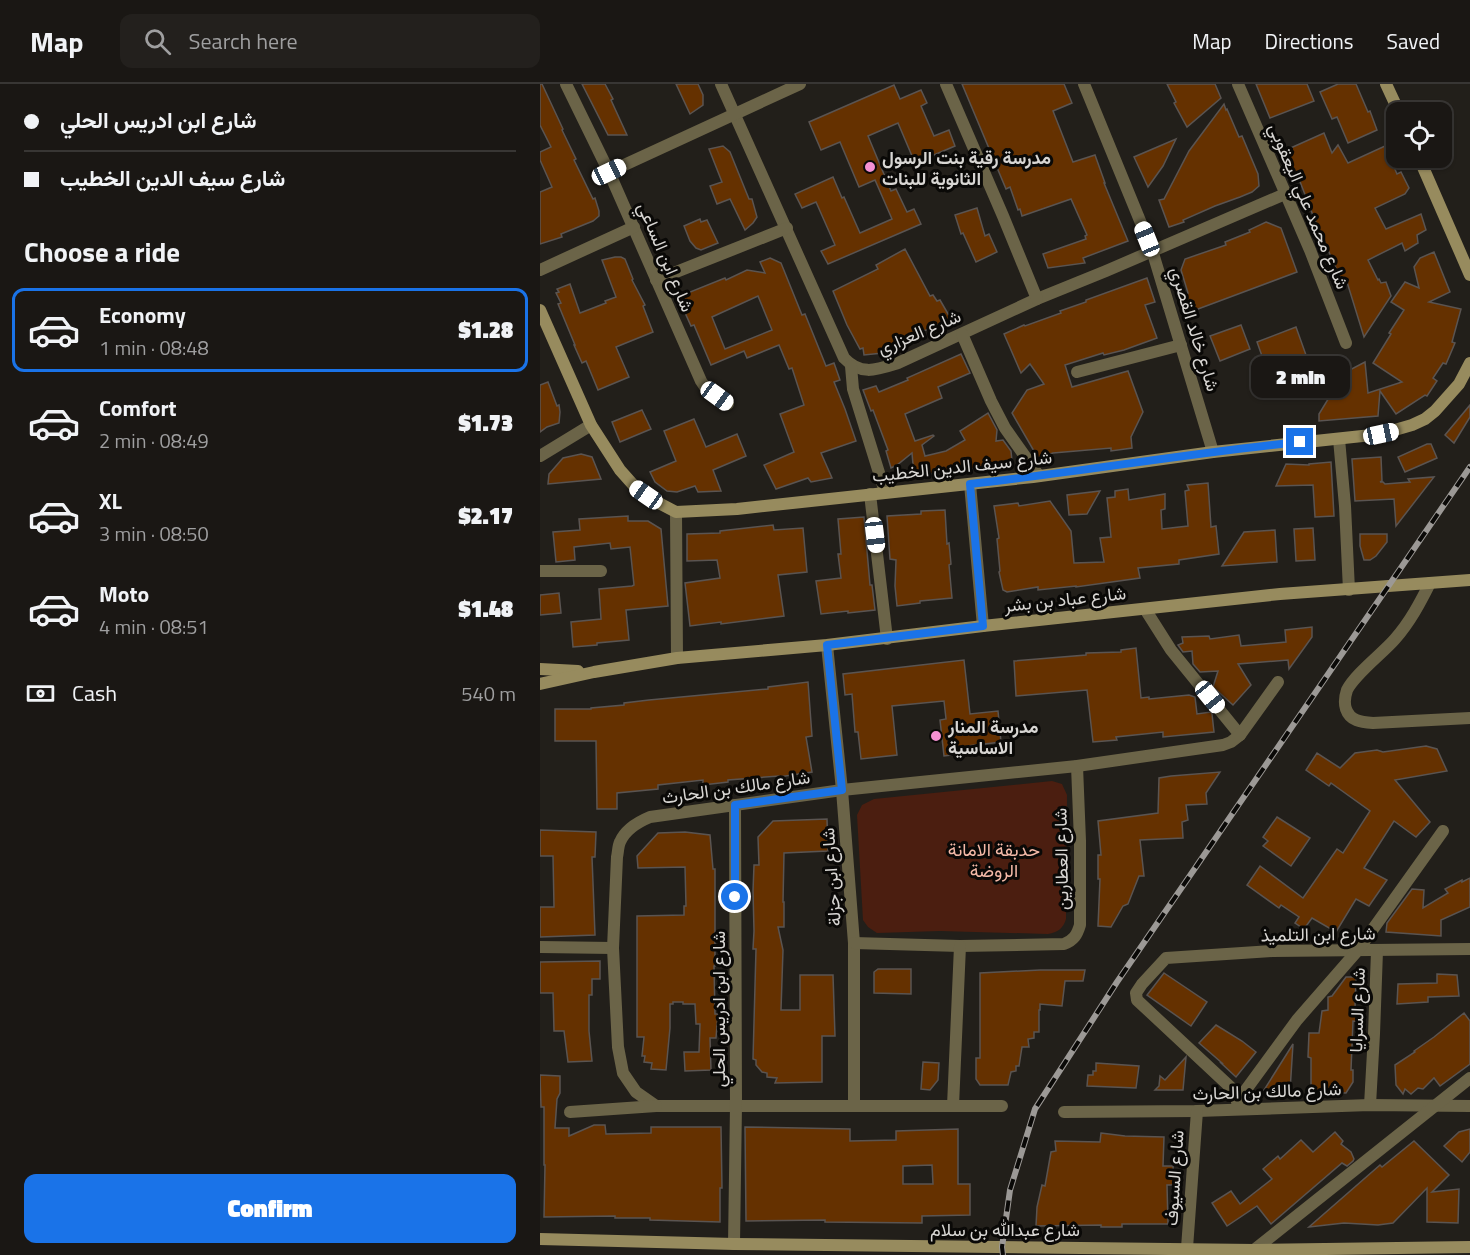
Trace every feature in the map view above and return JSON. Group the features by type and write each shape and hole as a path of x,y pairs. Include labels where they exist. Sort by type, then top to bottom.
{"street":[{"name":"شارع ابن الساعي","path":"566,84 634,227 700,381 728,404"},
{"path":"721,84 837,343 844,358 851,366 853,389 885,492"},
{"path":"609,172 801,84"},
{"path":"946,84 1037,299"},
{"name":"شارع خالد القصري","path":"1084,84 1152,250 1213,452"},
{"name":"شارع محمد علي اليعقوبي","path":"1238,84 1315,261 1346,343"},
{"path":"1386,84 1394,102"},
{"path":"1423,168 1470,275"},
{"name":"شارع العزاري","path":"851,366 864,370 881,369 898,363 1037,299 1285,194"},
{"path":"540,270 634,227"},
{"path":"656,280 787,228"},
{"path":"540,310 591,425 620,470 636,488 676,512 677,658"},
{"path":"962,334 1005,428 1039,476"},
{"path":"1077,372 1181,345"},
{"name":"شارع سيف الدين الخطيب","path":"676,512 737,509 970,484 1213,452 1397,431 1412,426 1435,411 1459,384 1470,363"},
{"path":"540,456 591,425"},
{"path":"1339,439 1346,506 1349,590"},
{"path":"970,484 983,626"},
{"path":"870,494 887,639"},
{"path":"540,571 601,571"},
{"name":"شارع عباد بن بشر","path":"540,684 677,658 887,639 983,626 1280,594 1470,580"},
{"path":"1430,583 1420,603 1396,638 1347,690 1345,698 1347,712 1359,722 1373,723 1470,718"},
{"path":"1145,609 1171,650 1240,735 1278,682"},
{"name":"شارع ابن جزلة","path":"827,645 842,790 854,943 854,1106"},
{"name":"شارع عباد بن بشر","path":"540,669 594,672"},
{"name":"شارع مالك بن الحارث","path":"656,1106 636,1092 623,1073 618,1047 613,948 617,857 620,842 639,821 650,817 842,790 1077,766 1213,747 1232,742 1240,735"},
{"name":"شارع العطارين","path":"960,946 1064,944 1077,935 1080,925 1077,766"},
{"name":"شارع ابن ادريس الحلي","path":"734,1244 735,805"},
{"path":"1231,1110 1297,1020 1358,950 1443,831"},
{"path":"854,943 960,946 953,1106"},
{"path":"540,947 613,948"},
{"name":"شارع ابن التلميذ","path":"1241,1097 1137,1000 1136,993 1142,984 1166,958 1272,951 1470,949"},
{"name":"شارع السرايا","path":"1370,1105 1377,951"},
{"path":"1252,1252 1470,1078"},
{"name":"شارع مالك بن الحارث","path":"1064,1112 1197,1111 1370,1105 1470,1106"},
{"path":"570,1112 656,1106 1002,1106"},
{"name":"شارع السيوف","path":"1186,1248 1197,1111"},
{"name":"شارع عبدالله بن سلام","path":"540,1239 734,1244 843,1250 1186,1248 1252,1252 1416,1251 1470,1247"}],"green space":[{"name":"حدبقة الامانة الروضة","path":"1052,781 1062,784 1067,795 1066,919 1060,930 1048,934 940,931 877,933 868,927 863,920 857,815 862,805 874,799"}],"building":[{"path":"540,84 563,129 576,159 574,160 593,199 595,198 599,216 593,221 561,234 562,237 540,244 540,192 552,187 540,160 540,152 551,147 540,125"},
{"path":"582,84 605,84 627,135 608,135"},
{"path":"676,84 698,84 703,95 703,105 690,114"},
{"path":"962,84 1064,84 1072,103 1053,111 1073,162 1095,155 1128,241 1083,258 1085,263 1048,268 1043,254 1086,239 1087,235 1071,199 1022,216 1010,187 1006,189"},
{"path":"1167,84 1215,84 1221,98 1187,127"},
{"path":"1256,84 1307,84 1314,101 1270,118"},
{"path":"1338,84 1356,84 1377,130 1348,143 1337,117 1332,119 1320,92"},
{"path":"894,85 900,99 921,90 927,103 921,106 934,136 949,130 955,146 915,163 898,123 868,136 891,191 896,189 907,212 914,209 921,224 828,264 821,251 835,245 816,202 802,208 795,194 833,177 860,233 892,219 875,180 859,187 840,142 821,150 809,122"},
{"path":"1224,104 1239,137 1242,136 1258,174 1259,186 1252,192 1169,227 1159,200 1164,199 1189,151"},
{"path":"1324,133 1332,153 1338,145 1348,163 1385,146 1386,168 1394,168 1397,174 1401,172 1409,188 1405,194 1375,208 1386,229 1421,214 1426,230 1417,235 1418,243 1405,251 1402,243 1368,260 1378,280 1381,283 1386,282 1391,296 1364,337 1347,282 1343,284 1299,179 1297,181 1284,151"},
{"path":"1176,139 1163,166 1148,187 1134,157"},
{"path":"723,146 730,152 749,199 752,199 757,217 745,230 730,199 717,204 710,186 722,182 709,149"},
{"path":"977,208 985,236 989,234 997,252 976,262 963,233 961,234 955,215"},
{"path":"700,219 701,222 707,220 718,243 701,250 690,241 684,226"},
{"path":"1266,222 1281,228 1297,272 1190,312 1184,295 1188,293 1181,270 1185,259 1226,245 1225,242 1250,232 1249,230"},
{"path":"905,249 930,296 933,295 937,301 940,300 951,319 901,341 902,343 883,353 864,355 863,348 860,349 847,325 833,291 878,269 876,265"},
{"path":"1434,252 1450,292 1429,302 1461,309 1452,342 1455,343 1446,364 1443,363 1433,378 1437,381 1427,396 1425,395 1396,414 1380,391 1378,416 1319,421 1319,414 1330,396 1347,394 1340,375 1365,362 1368,393 1402,382 1373,363 1404,310 1391,302 1405,282 1419,288 1414,267 1420,258"},
{"path":"615,257 625,259 632,280 645,305 643,306 653,332 616,347 629,377 598,390 586,361 582,363 574,345 556,293 559,292 557,289 570,284 580,313 616,297 602,260"},
{"path":"770,258 781,263 826,366 834,363 840,380 834,382 856,441 821,453 832,478 811,482 808,478 776,489 764,465 794,452 780,414 804,405 792,368 789,369 779,345 747,358 744,351 711,365 694,325 691,326 682,306 685,294 725,278 726,280 747,270 765,273 760,262","holes":["758,296 772,330 725,349 712,317"]},
{"path":"1147,278 1155,302 1145,305 1157,338 1124,350 1104,355 1103,353 1065,365 1072,387 1128,371 1143,412 1131,437 1132,448 1053,453 1038,458 1012,413 1027,390 1044,384 1030,364 1021,373 1004,334"},
{"path":"1241,325 1250,349 1220,361 1210,336"},
{"path":"1296,327 1306,355 1267,370 1257,342"},
{"path":"961,354 970,373 938,387 942,398 905,414 915,441 933,435 922,445 925,456 946,451 965,440 960,431 988,413 997,430 996,441 1003,440 1011,451 1012,461 986,464 986,467 914,476 912,453 891,468 886,451 888,450 863,390 876,386 879,392"},
{"path":"548,382 557,406 559,405 559,423 540,432 540,385"},
{"path":"1470,405 1470,417 1454,443 1445,435"},
{"path":"642,410 651,429 620,442 612,422"},
{"path":"694,419 706,447 737,434 746,456 713,470 721,491 698,492 695,486 677,492 667,491 655,482 650,472 676,461 664,431"},
{"path":"1431,444 1437,458 1405,472 1398,457"},
{"path":"581,454 592,457 601,479 548,484 549,474 563,458"},
{"path":"1381,457 1382,481 1380,482 1385,484 1434,477 1396,526 1394,499 1355,501 1352,459"},
{"path":"1331,462 1334,516 1315,517 1313,485 1276,486 1286,464 1309,465"},
{"path":"1208,483 1211,527 1216,526 1219,554 1179,560 1179,564 1138,568 1140,578 1076,587 1038,590 1038,587 1007,592 1003,590 999,572 997,539 999,538 994,506 1018,503 1019,506 1050,501 1071,531 1074,563 1104,562 1100,538 1111,537 1107,498 1115,497 1115,491 1128,489 1129,500 1165,494 1165,509 1161,510 1162,529 1188,526 1185,491 1189,490 1187,485"},
{"path":"1100,491 1087,514 1069,515 1067,495"},
{"path":"945,510 952,598 897,606 896,560 890,559 887,516"},
{"path":"628,516 628,521 648,521 661,529 668,606 626,610 629,640 573,647 571,622 601,619 599,589 634,585 630,547 611,549 610,543 574,547 575,560 556,562 553,532 580,530 579,519"},
{"path":"864,517 870,585 872,585 875,610 821,614 816,581 841,578 838,519"},
{"path":"773,525 774,530 803,528 807,572 778,575 784,616 690,626 685,583 720,578 717,560 687,561 687,534 720,533 720,531"},
{"path":"1313,528 1315,560 1296,561 1294,529"},
{"path":"1275,530 1277,562 1222,566 1244,532"},
{"path":"1360,534 1387,534 1387,542 1376,556 1370,560 1364,560 1360,546"},
{"path":"559,593 561,613 540,615 540,595"},
{"path":"1312,627 1312,637 1289,669 1288,660 1238,664 1251,685 1233,705 1213,687 1218,671 1200,672 1193,664 1192,651 1183,652 1178,645 1183,643 1182,637 1209,636 1210,639 1239,635 1241,646 1286,642 1285,630"},
{"path":"1136,648 1141,698 1189,695 1195,697 1197,714 1211,712 1214,732 1163,737 1163,732 1093,742 1087,690 1016,696 1014,661 1086,655 1086,653 1121,652 1121,650"},
{"path":"964,660 970,714 998,711 1001,742 968,746 969,753 944,756 940,720 946,719 944,701 892,706 897,755 861,759 858,732 855,732 852,694 845,695 843,674"},
{"path":"808,682 812,736 806,737 812,772 779,777 728,780 728,782 703,785 703,780 658,785 658,789 617,793 617,809 597,809 596,741 555,741 555,709 591,709 649,700 768,689 768,687"},
{"path":"1426,746 1437,749 1447,771 1395,780 1430,822 1416,837 1394,821 1364,868 1387,880 1369,906 1356,899 1336,932 1312,918 1304,929 1295,923 1299,917 1281,905 1279,908 1247,885 1260,866 1303,898 1337,849 1343,853 1370,811 1331,783 1329,786 1306,770 1317,753 1340,768 1355,753"},
{"path":"1220,772 1206,793 1207,804 1186,805 1188,820 1182,822 1183,838 1140,840 1144,876 1139,876 1128,904 1123,906 1111,927 1098,926 1100,879 1098,879 1098,855 1101,855 1098,821 1158,813 1159,778"},
{"path":"1277,817 1310,838 1291,866 1263,846 1268,841 1263,837"},
{"path":"827,819 828,851 784,853 784,927 778,927 783,950 781,1010 800,1010 800,975 833,975 835,1036 822,1036 822,1082 775,1083 777,1078 767,1077 767,1073 762,1072 756,1065 756,1060 753,1059 756,949 753,949 753,891 754,865 759,865 758,837 773,821"},
{"path":"540,830 596,832 595,857 592,857 595,935 540,937 540,907 554,907 553,856 540,856"},
{"path":"685,832 710,835 713,869 715,869 714,966 715,1014 718,1014 716,1038 710,1038 711,1070 685,1071 684,1052 699,1052 700,1024 696,1024 695,1004 673,1002 670,1004 666,1070 651,1069 652,1063 644,1062 645,1056 642,1056 644,1037 637,1037 637,916 684,915 684,906 686,906 685,867 638,868 637,856 658,833"},
{"path":"1470,878 1470,907 1441,920 1441,936 1386,932 1387,923 1412,889 1424,890 1423,908 1448,893 1445,889"},
{"path":"600,961 600,979 592,979 592,995 589,995 592,1061 568,1062 564,1031 554,1031 553,993 540,993 540,962"},
{"path":"878,969 911,969 911,994 874,993 874,972"},
{"path":"1085,970 1083,981 1065,981 1062,1006 1040,1004 1039,1032 1034,1032 1034,1038 1028,1039 1029,1047 1022,1047 1019,1066 1016,1066 1016,1071 1011,1072 1008,1085 980,1085 976,1079 976,1058 980,1058 980,973"},
{"path":"1164,973 1207,1002 1191,1026 1147,995"},
{"path":"1437,974 1457,975 1459,996 1428,997 1428,1002 1397,1004 1398,984 1437,983"},
{"path":"1346,977 1356,977 1355,1008 1363,1008 1362,1022 1353,1021 1351,1070 1353,1070 1353,1082 1346,1093 1311,1092 1311,1058 1308,1057 1309,1033 1319,1033 1322,1011 1328,1010 1328,997 1332,996"},
{"path":"1464,1013 1470,1021 1470,1064 1440,1086 1434,1078 1423,1089 1418,1088 1411,1094 1405,1089 1403,1094 1396,1085 1395,1065"},
{"path":"1216,1025 1256,1052 1236,1077 1199,1043"},
{"path":"1293,1044 1290,1091 1264,1090"},
{"path":"1186,1057 1183,1090 1155,1090 1159,1086 1160,1076 1165,1080"},
{"path":"923,1062 939,1063 938,1080 930,1090 921,1089"},
{"path":"1096,1063 1139,1066 1136,1088 1087,1086 1088,1075 1093,1075 1093,1071 1096,1071"},
{"path":"540,1075 560,1076 555,1128 569,1128 569,1136 594,1125 605,1125 606,1134 651,1133 651,1127 721,1127 720,1222 615,1218 615,1216 544,1217 544,1107 541,1107"},
{"path":"745,1127 850,1129 850,1141 896,1140 896,1131 958,1129 958,1184 970,1184 970,1215 922,1216 922,1223 825,1222 825,1220 746,1221","holes":["932,1165 933,1184 903,1184 903,1166"]},
{"path":"1470,1129 1470,1152 1462,1162 1444,1146 1459,1132"},
{"path":"1335,1132 1343,1141 1341,1144 1351,1152 1353,1161 1347,1166 1342,1163 1271,1224 1257,1206 1227,1226 1212,1203 1231,1191 1240,1204 1272,1179 1263,1169 1278,1156 1280,1159 1301,1140 1313,1152"},
{"path":"1101,1133 1164,1137 1163,1166 1173,1166 1174,1185 1167,1185 1168,1224 1122,1224 1122,1227 1036,1226 1037,1207 1042,1185 1045,1186 1051,1152 1056,1151 1055,1141 1100,1142"},
{"path":"1414,1141 1449,1175 1432,1192 1459,1189 1458,1223 1427,1222 1427,1188 1393,1223 1378,1225 1344,1223 1309,1227 1380,1165 1382,1167"}],"railway":[{"path":"1003,1255 1002,1247 1010,1190 1035,1109 1117,982 1470,467"}],"place":[{"name":"مدرسة رقية بنت الرسول الثانوية للبنات","path":"870,167"},
{"name":"مدرسة المنار الاساسية","path":"936,736"}],"route":[{"path":"735,897 735,805 842,790 827,645 983,626 970,484 1300,442"}]}
